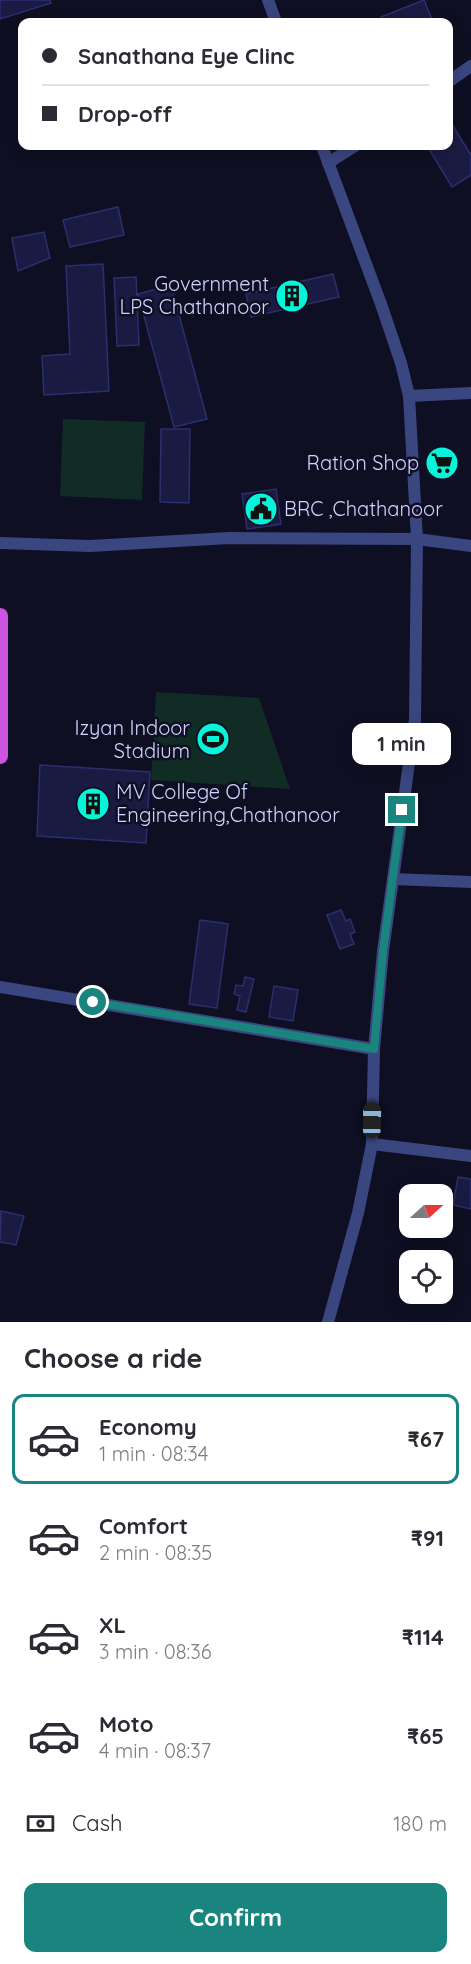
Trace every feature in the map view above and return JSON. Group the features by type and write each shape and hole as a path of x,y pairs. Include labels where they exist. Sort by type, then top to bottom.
{"highway":[{"path":"0,616 0,756"}],"street":[{"path":"268,0 275,18"},
{"path":"453,79 471,66"},
{"path":"323,150 381,304 401,363 409,396 417,539 415,720 383,951 374,1049 372,1144 358,1213 328,1322"},
{"path":"328,163 349,150"},
{"path":"409,396 471,393"},
{"path":"0,543 90,546 229,538 417,539 471,546"},
{"path":"393,879 471,882"},
{"path":"0,987 374,1049"},
{"path":"372,1144 471,1156"}],"green space":[{"path":"63,419 145,422 142,500 60,496"},
{"name":"Izyan Indoor Stadium","path":"156,692 259,698 290,789 151,780"}],"building":[{"path":"0,0 50,0 51,3 0,19"},
{"path":"424,0 431,18 381,18"},
{"path":"453,126 471,155 471,175 452,187 429,150 453,150"},
{"path":"118,207 124,235 70,247 63,220"},
{"path":"44,232 50,258 18,271 12,238"},
{"path":"103,264 109,391 44,395 42,356 70,354 66,266"},
{"name":"Government LPS Chathanoor","path":"333,274 339,297 251,317 246,294"},
{"path":"136,277 139,345 117,346 114,278"},
{"path":"171,285 207,419 174,427 138,294"},
{"path":"161,429 190,429 189,503 160,502"},
{"name":"Ration Shop","path":"446,450 454,470 438,476 430,456"},
{"name":"BRC ,Chathanoor","path":"276,489 281,524 247,529 242,494"},
{"name":"MV College Of Engineering,Chathanoor","path":"40,765 150,772 146,843 37,836"},
{"path":"341,910 346,921 350,919 355,932 350,934 354,944 340,949 327,915"},
{"path":"200,920 228,924 217,1008 189,1004"},
{"path":"245,977 254,979 246,1012 237,1010 240,996 234,994 236,985 243,986"},
{"path":"274,986 298,990 293,1021 269,1017"},
{"path":"458,1177 471,1179 471,1209 453,1205"},
{"path":"1,1211 24,1216 16,1245 0,1242"}],"place":[{"name":"Government LPS Chathanoor","path":"292,296"},
{"name":"Ration Shop","path":"442,463"},
{"name":"BRC ,Chathanoor","path":"261,509"},
{"name":"Izyan Indoor Stadium","path":"213,739"},
{"name":"MV College Of Engineering,Chathanoor","path":"93,804"}],"route":[{"path":"93,1002 374,1049 383,951 402,810"}]}
